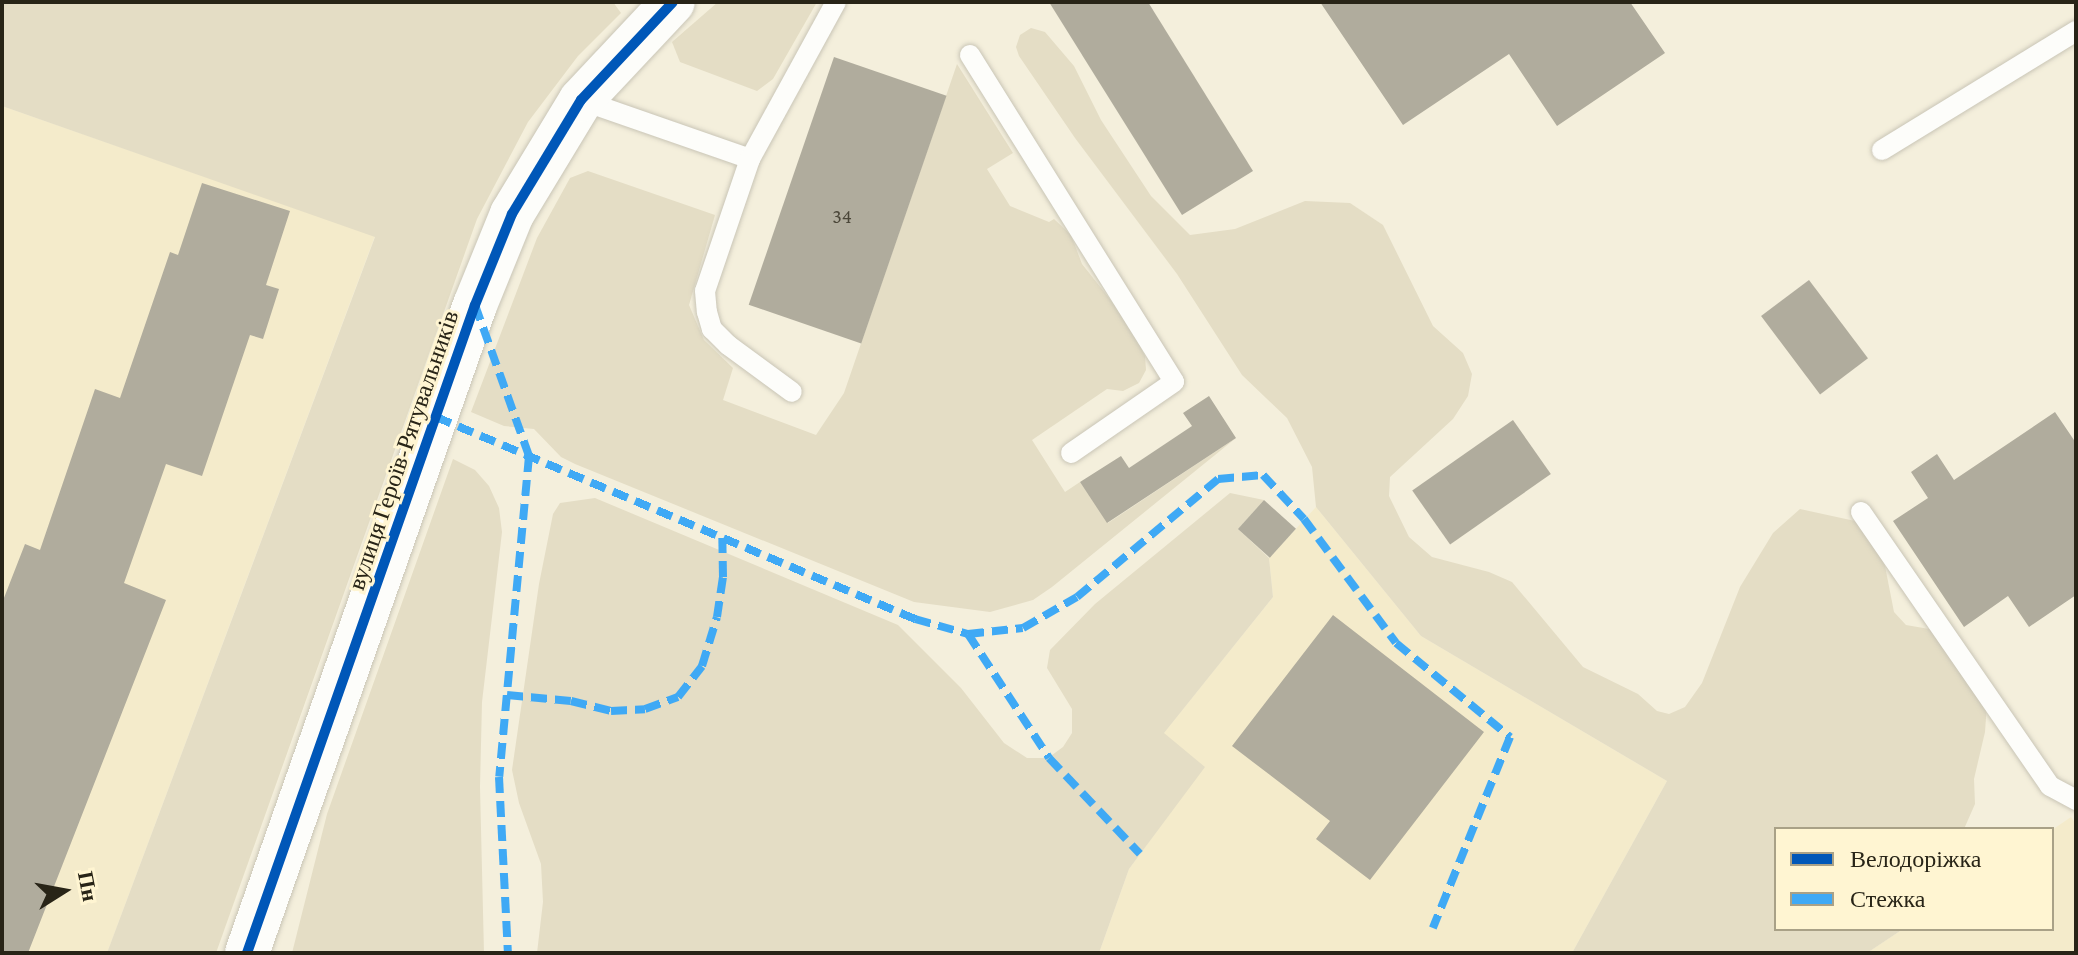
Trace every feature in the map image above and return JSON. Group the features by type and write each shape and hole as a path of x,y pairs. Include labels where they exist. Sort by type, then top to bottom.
{"street":[{"name":"вулиця Героїв-Рятувальників","path":"247,953 475,305 512,214 581,100 673,2"}],"lane":[{"path":"792,392 728,345 712,329 705,291 750,159 836,2"},
{"path":"1882,150 2076,31"},
{"path":"970,55 1174,382 1071,453"},
{"path":"581,100 750,159"},
{"path":"1861,512 2050,786 2076,800"}],"shaded area":[{"path":"2,2 613,2 621,13 578,56 528,122 477,219 216,953 107,953 375,237 2,106"},
{"path":"718,2 817,2 773,79 757,91 680,62 672,42"},
{"path":"1031,28 1045,32 1074,66 1101,120 1151,196 1190,235 1235,229 1305,201 1350,203 1383,225 1433,326 1463,353 1472,374 1468,396 1453,419 1390,477 1389,496 1409,537 1432,557 1489,572 1512,582 1583,667 1638,694 1657,711 1669,714 1685,707 1702,683 1740,587 1773,533 1800,509 1855,521 1873,540 1885,566 1894,612 1906,625 1935,630 1987,704 1985,732 1974,779 1975,804 1965,827 1774,827 1774,931 1900,931 1867,953 1572,953 1667,781 1421,636 1316,507 1312,467 1287,418 1242,375 1177,274 1075,138 1019,56 1016,47 1020,35"},
{"path":"957,64 1013,153 987,169 1010,206 1049,222 1054,219 1071,235 1082,264 1128,322 1145,356 1146,370 1139,383 1123,391 1107,389 1032,440 1065,492 1080,482 1108,523 1236,438 1052,587 1033,600 990,612 914,602 575,464 561,457 534,429 504,426 471,412 537,238 570,178 588,171 715,215 689,305 704,340 733,368 723,400 816,435 844,393"},
{"path":"2,106 375,236 107,953 2,953"},
{"path":"453,459 475,470 489,486 499,508 502,532 482,702 480,787 484,953 292,953 327,814"},
{"path":"1230,493 1264,500 1238,529 1269,558 1273,597 1164,733 1205,767 1129,869 1099,953 537,953 543,902 541,864 519,803 512,770 539,584 553,514 560,503 595,498 898,625 961,688 1004,743 1027,758 1048,758 1063,747 1072,733 1072,709 1047,668 1050,650 1095,604"},
{"path":"1316,507 1421,636 1667,781 1572,953 1099,953 1129,869 1204,767 1163,734 1273,597 1269,558"},
{"path":"2071,817 2076,824 2076,953 1867,953 1900,931 2054,931 2054,829"}],"building":[{"path":"1049,2 1148,2 1253,171 1182,215"},
{"path":"1320,2 1630,2 1665,53 1557,126 1509,54 1403,125"},
{"path":"834,57 947,96 861,343 749,305"},
{"path":"202,183 290,211 266,285 279,289 263,339 250,335 202,476 166,464 124,583 166,600 28,953 2,953 2,603 25,544 40,550 95,389 120,398 170,252 178,255"},
{"path":"1809,280 1868,358 1820,394 1761,316"},
{"path":"1209,396 1236,438 1107,523 1080,482 1121,456 1129,468 1192,426 1183,413"},
{"path":"2055,412 2076,443 2076,595 2029,627 2008,596 1964,627 1893,521 1928,498 1911,472 1937,454 1954,480"},
{"path":"1513,420 1551,474 1450,545 1412,491"},
{"path":"1264,500 1296,529 1270,558 1238,529"},
{"path":"1333,615 1484,732 1370,880 1316,839 1330,821 1232,746"}],"marked path":[{"path":"475,305 529,456 499,777 508,953"},
{"path":"436,417 915,619 968,634 1023,628 1077,597 1218,479 1263,475 1304,519 1396,643 1510,737 1433,928"},
{"path":"507,695 571,701 611,711 645,709 678,697 702,666 717,617 723,577 722,538"},
{"path":"968,634 1049,758 1140,854"}],"cycle path":[{"path":"247,953 475,305 512,214 581,100 673,2"}]}
